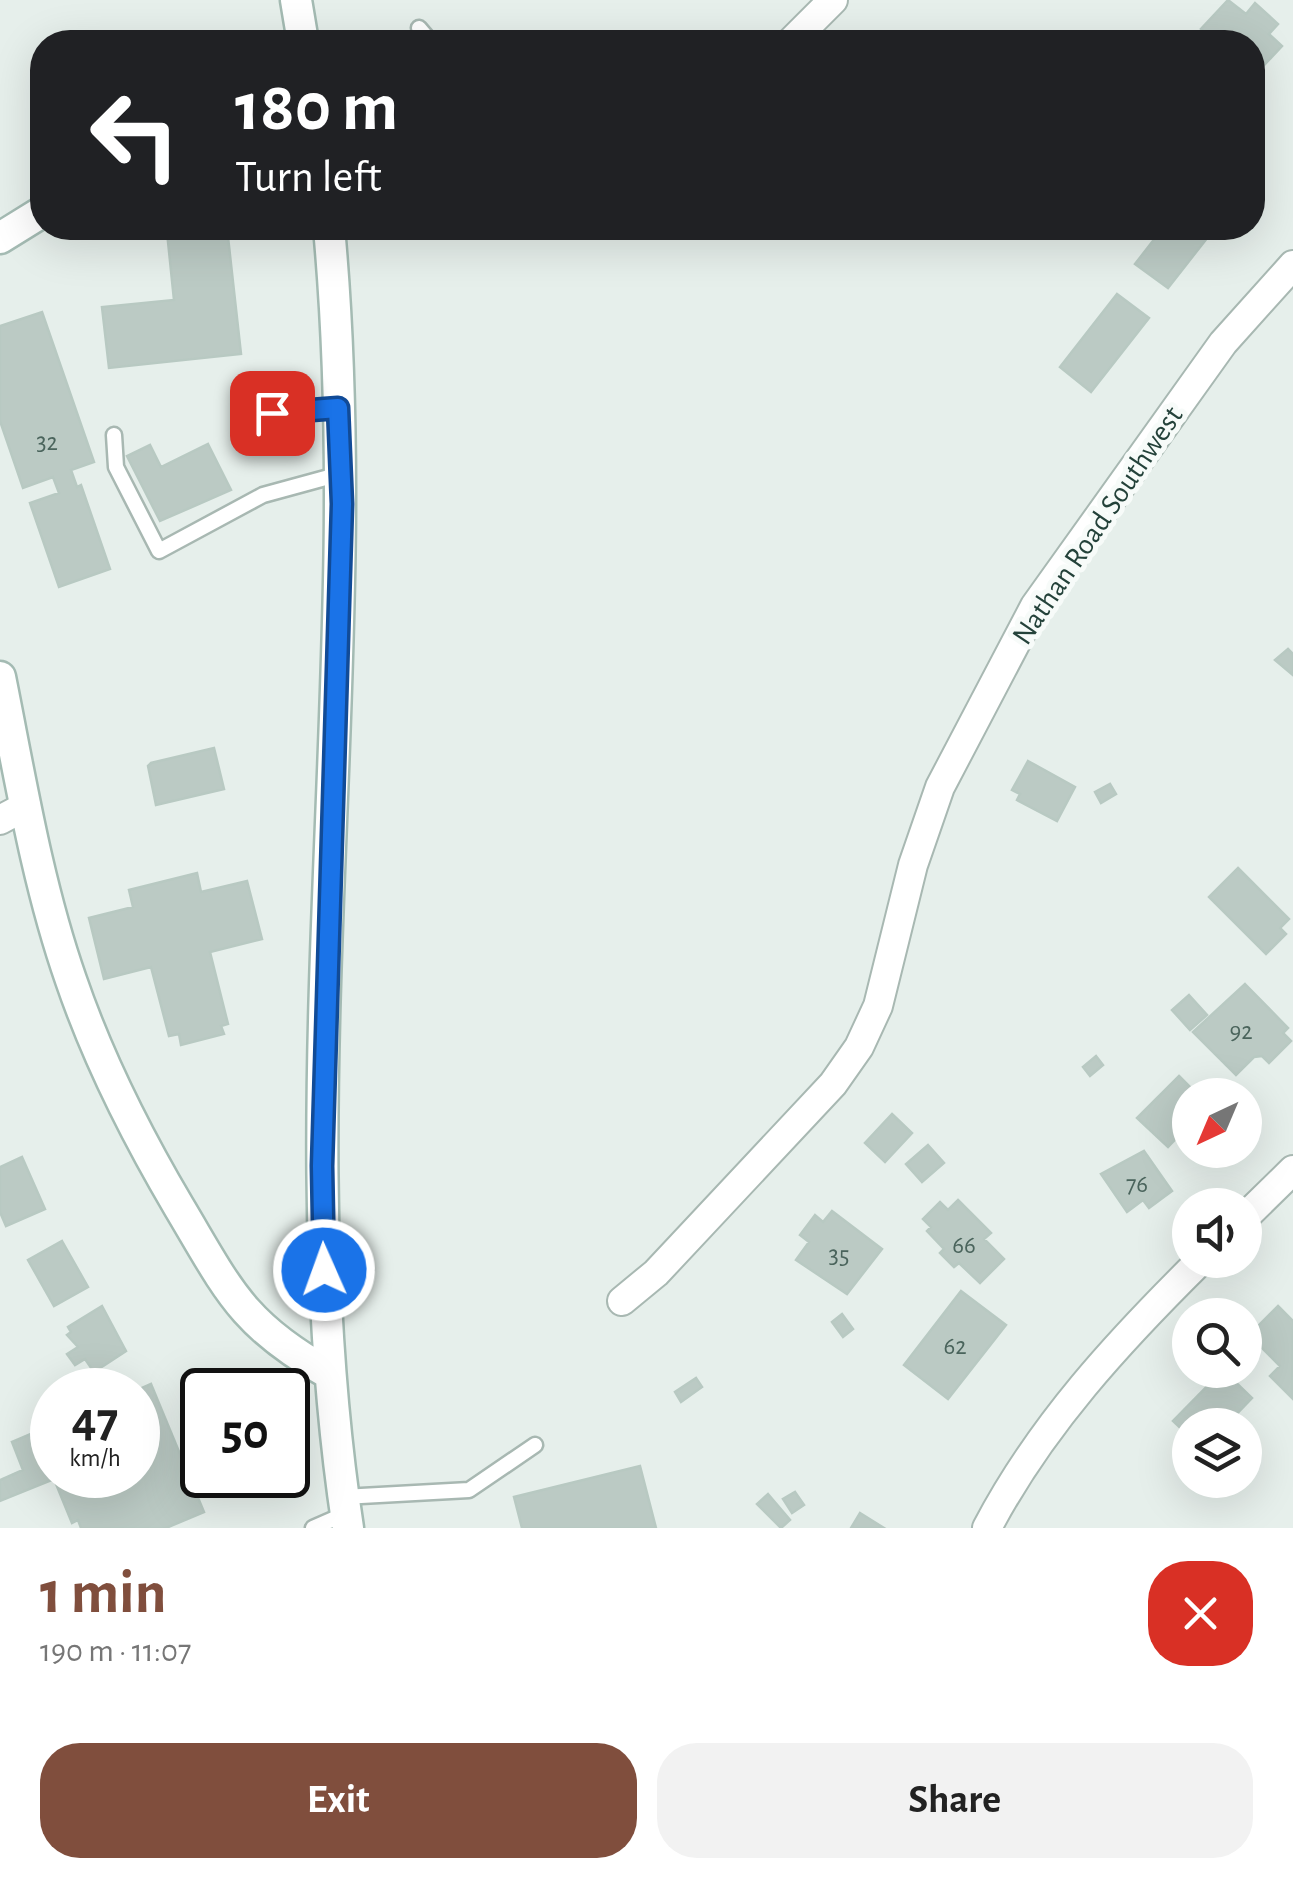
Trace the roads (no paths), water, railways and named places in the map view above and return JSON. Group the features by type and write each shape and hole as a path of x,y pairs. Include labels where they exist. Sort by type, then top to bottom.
{"main road":[{"path":"296,0 301,30"},
{"path":"0,238 30,219"},
{"path":"329,240 341,474 322,1166 328,1373 346,1513"},
{"path":"0,676 13,813 70,980 140,1140 239,1308 281,1347 328,1373"}],"street":[{"path":"804,30 834,0"},
{"name":"Nathan Road Southwest","path":"622,1300 656,1272 833,1084 859,1047 878,1006 913,864 940,787 1035,606 1222,344 1293,265"},
{"path":"1262,1200 1293,1170"},
{"path":"987,1528 1031,1454 1081,1386 1184,1278"}],"lane":[{"path":"272,413 338,408"},
{"path":"114,435 116,467 159,551 263,495 341,474"},
{"path":"313,1528 346,1513 468,1490 536,1445"}]}
